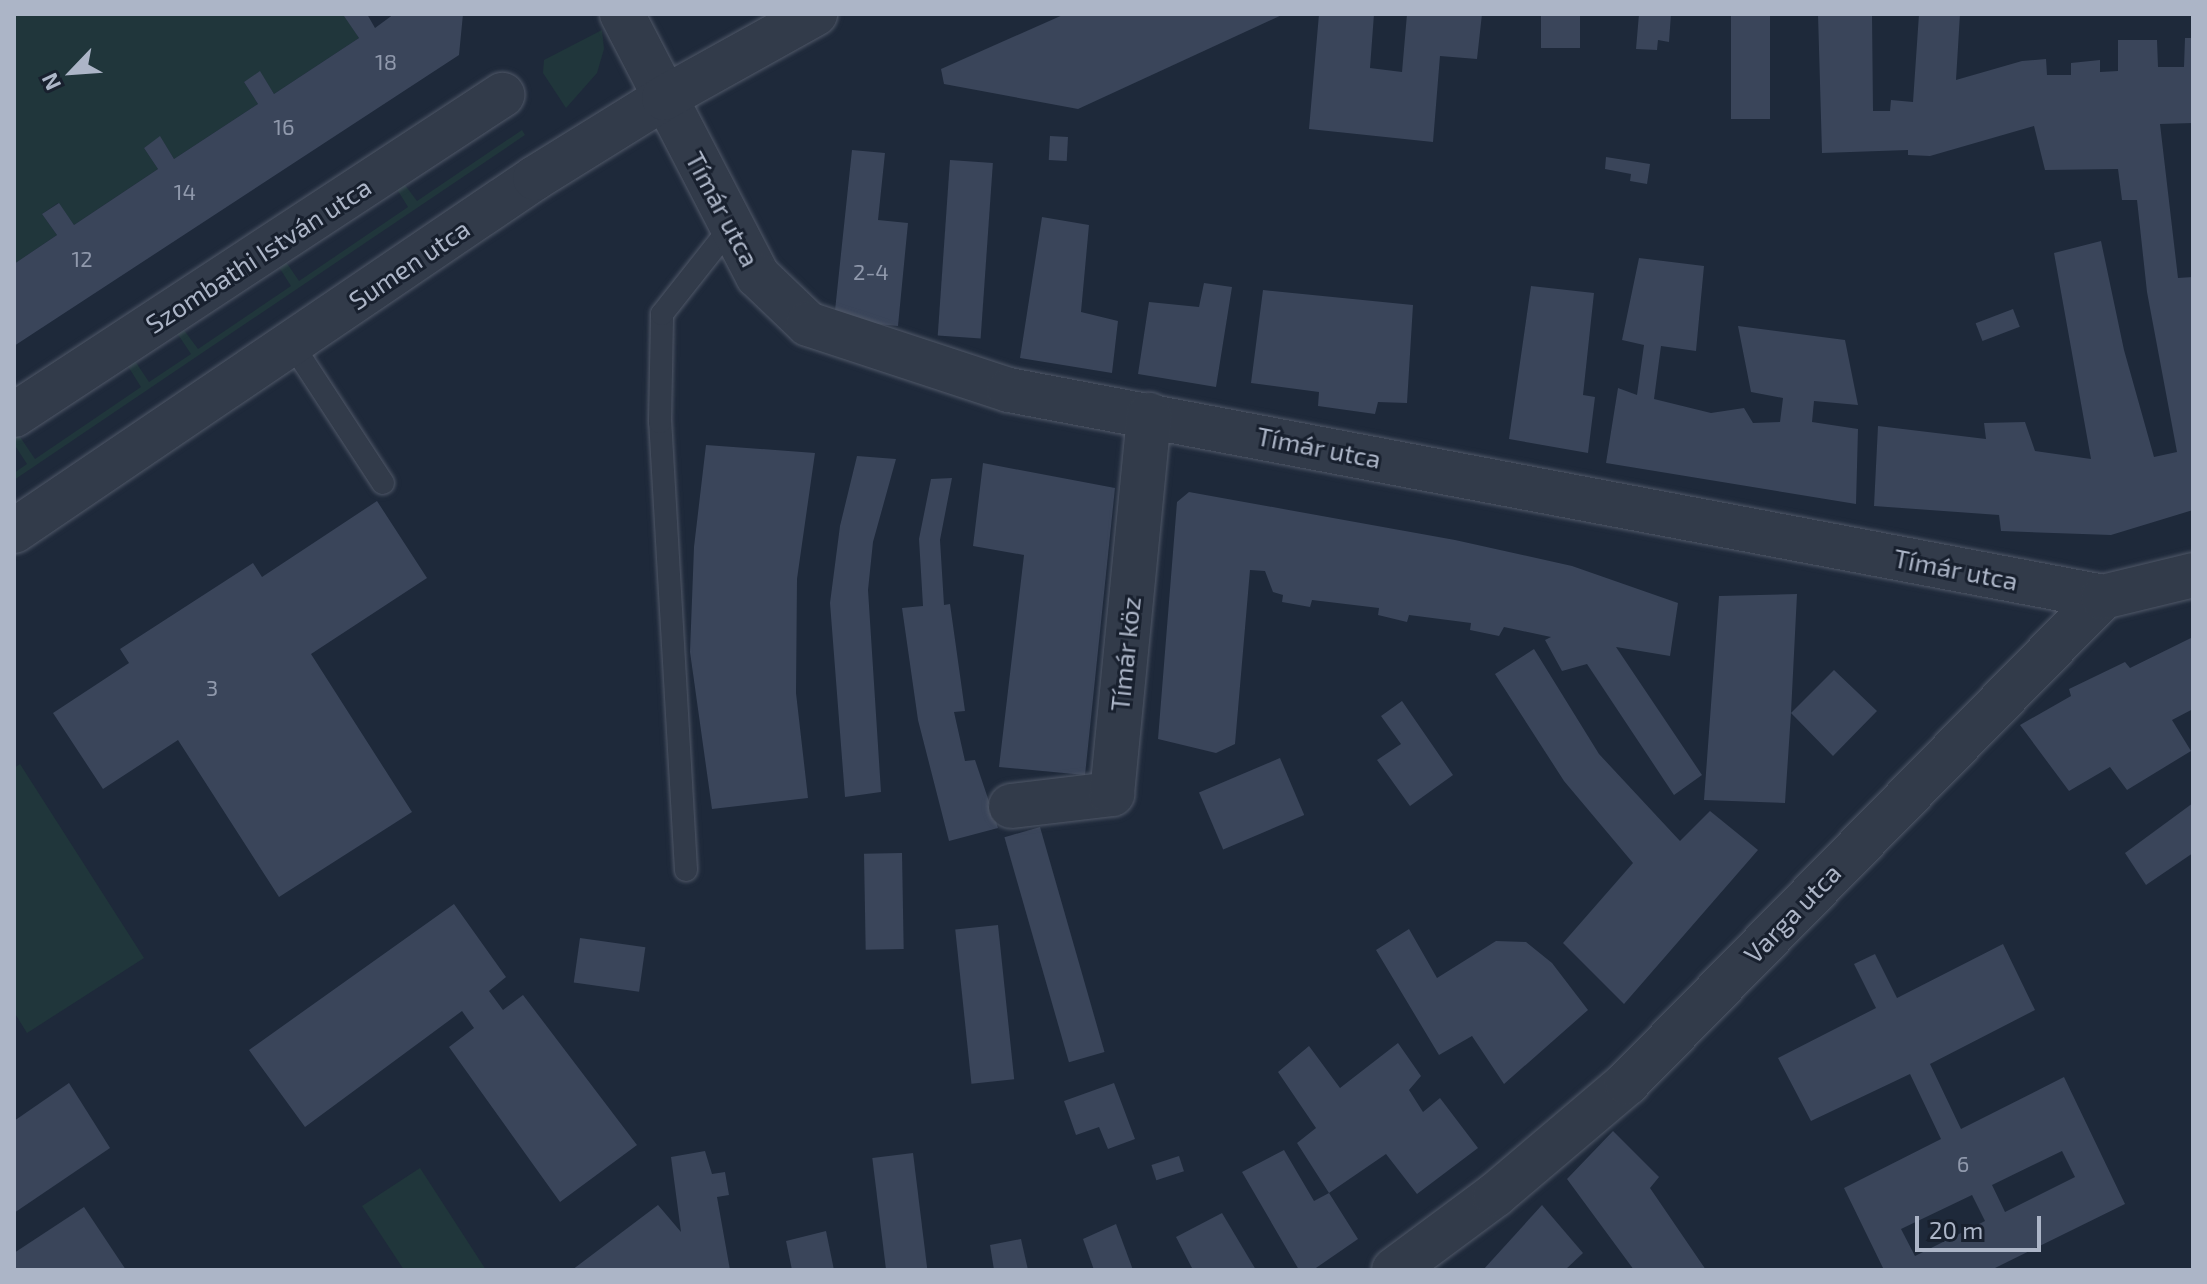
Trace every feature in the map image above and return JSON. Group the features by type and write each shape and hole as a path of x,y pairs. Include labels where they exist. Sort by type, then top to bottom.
{"street":[{"name":"Tímár utca","path":"622,14 758,276 808,324 1009,390 2103,597"},
{"name":"Sumen utca","path":"14,531 535,178 664,98 815,14"},
{"name":"Szombathi István utca","path":"14,415 502,95"},
{"name":"Tímár köz","path":"1011,806 1112,794 1149,415"},
{"path":"2103,597 2193,575"},
{"name":"Varga utca","path":"1394,1270 1495,1195 1627,1083 2103,597"}],"lane":[{"path":"686,870 660,422 662,314 733,224"},
{"path":"292,344 383,483"}],"green space":[{"path":"14,14 348,14 345,16 359,38 274,94 260,72 244,82 258,104 174,159 160,137 144,148 158,169 74,225 58,203 42,214 57,235 14,264"},
{"path":"602,30 604,49 597,73 566,108 543,73 544,60"},
{"path":"522,130 525,135 14,480 14,473 27,464 14,444 14,436 18,434 35,459 141,387 126,363 133,358 149,382 191,354 175,330 181,326 198,349 291,286 277,264 284,259 299,281 408,207 395,186 402,181 417,201"},
{"path":"20,764 144,958 27,1033 14,1012 14,768"},
{"path":"420,1168 486,1270 404,1270 362,1206"}],"building":[{"path":"367,14 375,28 394,14 463,14 459,55 14,346 14,264 57,235 42,214 59,203 74,225 158,169 144,148 160,136 174,159 258,104 244,82 260,71 274,94 359,38 344,16"},
{"path":"1065,14 1284,14 1078,109 944,84 941,69"},
{"path":"1319,14 1374,14 1370,68 1402,72 1407,14 1482,14 1477,59 1440,56 1433,142 1309,129"},
{"path":"1541,14 1580,14 1580,48 1541,48"},
{"path":"1639,14 1671,14 1669,42 1658,40 1657,50 1636,49"},
{"path":"1731,14 1770,14 1770,119 1731,119"},
{"path":"1818,14 1872,14 1873,111 1890,111 1891,100 1913,102 1919,14 1960,14 1956,80 2022,61 2046,59 2047,75 2071,75 2071,63 2100,60 2100,72 2118,71 2118,40 2157,40 2158,67 2184,67 2185,38 2193,38 2193,123 2160,124 2178,278 2193,277 2193,510 2111,535 2001,531 1999,515 1874,506 1878,426 1986,439 1984,423 2025,422 2035,451 2091,459 2054,253 2101,241 2124,350 2154,457 2177,452 2147,292 2137,200 2122,200 2118,169 2045,170 2034,126 1930,156 1908,155 1908,150 1822,153"},
{"path":"1050,136 1068,137 1067,161 1049,160"},
{"path":"852,150 885,153 878,220 908,223 898,326 834,320"},
{"path":"1606,157 1650,164 1647,184 1630,181 1631,174 1605,169"},
{"path":"950,160 993,163 981,339 938,336"},
{"path":"1042,217 1089,225 1081,312 1118,321 1112,373 1020,358"},
{"path":"1639,258 1704,266 1696,351 1661,346 1654,399 1711,413 1744,408 1753,423 1780,422 1783,398 1751,392 1738,326 1845,340 1858,405 1814,401 1812,422 1858,429 1856,504 1606,463 1618,388 1637,395 1644,345 1622,340"},
{"path":"1204,283 1232,287 1216,387 1138,374 1149,302 1199,307"},
{"path":"1531,286 1594,293 1583,395 1595,397 1588,453 1509,439"},
{"path":"1263,290 1413,305 1407,403 1378,402 1375,414 1318,406 1319,392 1251,383"},
{"path":"2013,309 2020,327 1982,341 1976,323"},
{"path":"706,445 815,453 797,579 796,693 808,798 712,809 690,652 694,547"},
{"path":"857,456 896,459 873,542 868,590 881,792 845,797 830,603 840,526"},
{"path":"983,463 1115,488 1085,775 999,767 1024,555 973,546"},
{"path":"952,478 940,540 944,605 950,604 965,711 954,712 965,761 975,760 998,828 949,841 918,720 902,608 923,606 919,539 931,479"},
{"path":"1189,492 1455,540 1572,566 1678,603 1670,656 1616,647 1702,775 1674,795 1587,664 1562,671 1545,640 1551,637 1504,627 1499,636 1470,630 1471,623 1409,615 1407,622 1378,615 1379,608 1312,600 1310,607 1282,602 1283,595 1273,592 1265,571 1250,570 1235,744 1216,753 1158,739 1177,502"},
{"path":"377,501 427,578 311,654 412,812 279,897 178,740 103,789 53,713 129,663 120,649 253,563 262,577"},
{"path":"1797,594 1785,803 1704,800 1719,596"},
{"path":"2193,637 2193,709 2172,720 2191,751 2127,790 2110,767 2069,791 2020,725 2071,696 2069,689 2125,662 2130,668"},
{"path":"1534,649 1599,754 1680,841 1710,811 1758,850 1624,1004 1563,943 1633,863 1564,781 1495,674"},
{"path":"1834,670 1877,711 1833,756 1791,713"},
{"path":"1402,701 1453,775 1410,806 1377,760 1401,744 1381,716"},
{"path":"1280,758 1304,815 1223,849 1199,792"},
{"path":"2193,803 2193,853 2146,885 2125,853"},
{"path":"1040,827 1104,1052 1069,1062 1004,837"},
{"path":"902,853 904,949 866,950 864,854"},
{"path":"454,904 506,977 489,991 503,1010 523,995 637,1145 560,1202 449,1047 474,1028 462,1011 305,1127 249,1050"},
{"path":"998,925 1014,1079 971,1084 955,929"},
{"path":"1409,929 1437,978 1496,941 1526,942 1552,963 1588,1010 1504,1084 1472,1036 1439,1055 1376,950"},
{"path":"580,938 645,947 639,992 574,983"},
{"path":"2003,944 2035,1010 1930,1064 1961,1129 2064,1077 2125,1204 1991,1270 1884,1270 1844,1188 1941,1139 1910,1074 1811,1121 1778,1058 1876,1008 1854,964 1875,954 1897,998","holes":["2062,1151 2075,1177 2005,1212 1992,1185","1972,1195 1985,1221 1915,1256 1901,1229"]},
{"path":"1398,1043 1421,1076 1409,1090 1423,1112 1440,1098 1478,1148 1417,1194 1386,1154 1329,1193 1297,1143 1316,1128 1278,1072 1309,1046 1340,1088"},
{"path":"69,1083 110,1148 14,1213 14,1121"},
{"path":"1114,1083 1135,1139 1108,1149 1099,1127 1076,1135 1064,1101"},
{"path":"1613,1131 1659,1177 1650,1188 1706,1270 1634,1270 1567,1179"},
{"path":"1284,1150 1314,1201 1329,1193 1358,1239 1313,1270 1299,1270 1242,1172"},
{"path":"705,1151 712,1174 725,1172 729,1195 717,1197 730,1270 572,1270 658,1205 681,1232 671,1157"},
{"path":"913,1153 927,1270 886,1270 872,1158"},
{"path":"1179,1156 1184,1171 1156,1180 1151,1165"},
{"path":"1542,1205 1583,1253 1565,1270 1483,1270"},
{"path":"84,1207 126,1270 14,1270 14,1253"},
{"path":"1222,1213 1256,1270 1193,1270 1176,1237"},
{"path":"1116,1224 1133,1270 1094,1270 1083,1239"},
{"path":"826,1231 834,1270 792,1270 786,1241"},
{"path":"1021,1239 1028,1270 994,1270 990,1245"}]}
